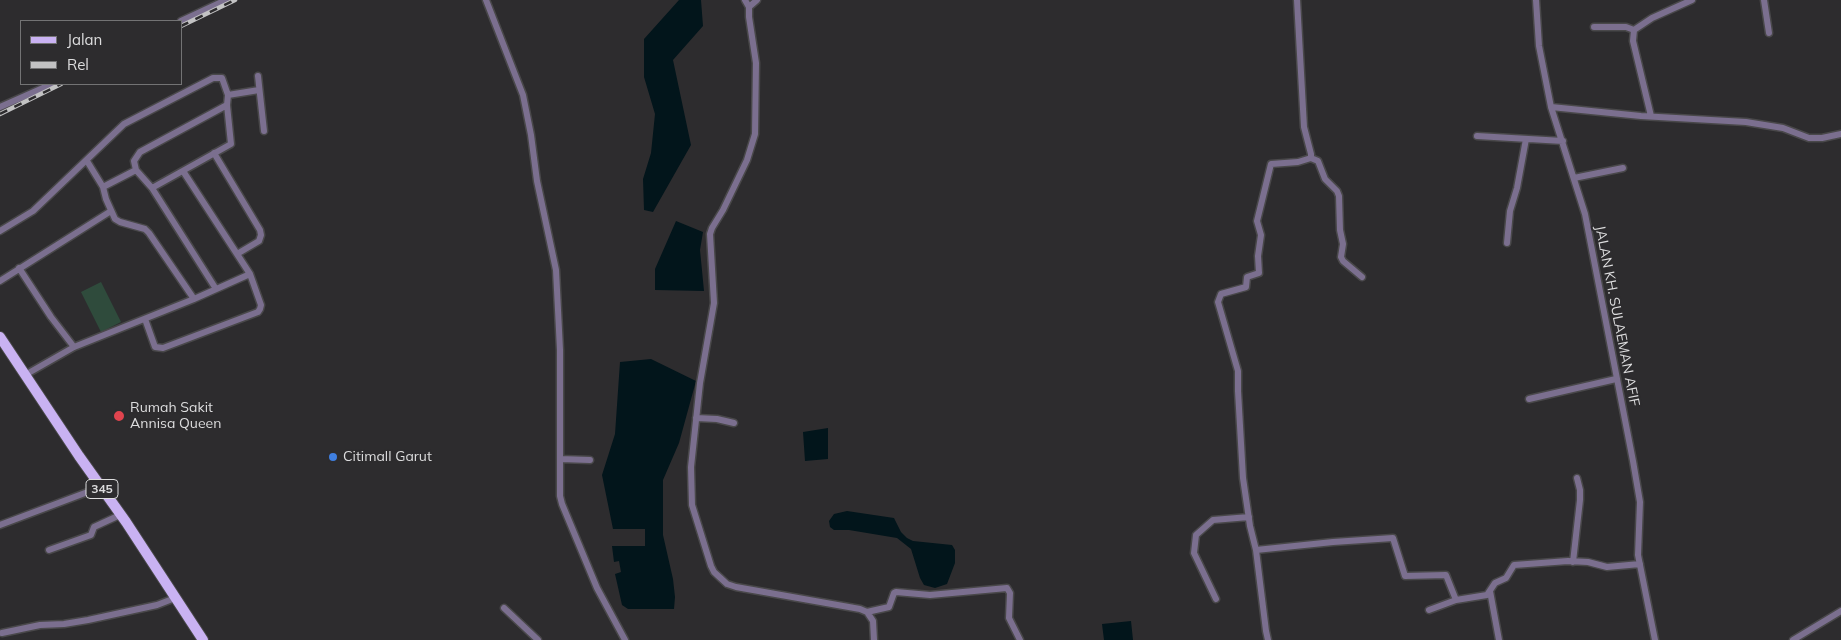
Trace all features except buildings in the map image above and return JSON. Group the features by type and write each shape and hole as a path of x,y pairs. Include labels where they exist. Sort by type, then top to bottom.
{"main road":[{"name":"345","path":"0,337 203,640"}],"street":[{"path":"182,21 226,0"},
{"path":"486,0 523,96 531,135 537,181 556,270 560,350 560,496 597,588 626,640"},
{"path":"745,0 749,7 756,63 755,134 747,160 710,234 714,304 707,338 690,467 692,505 711,566 714,572 727,584 860,609 867,612 873,621 874,640"},
{"path":"749,7 757,0"},
{"path":"1297,0 1303,122 1311,158"},
{"name":"JALAN KH. SULAEMAN AFIF","path":"1536,0 1538,46 1551,107 1585,214 1640,502 1638,555 1655,640"},
{"path":"1634,30 1652,18 1692,0"},
{"path":"1764,0 1769,33"},
{"path":"1594,27 1626,27 1634,30"},
{"path":"1634,30 1633,41 1651,116"},
{"path":"0,231 33,211 124,124 216,76 222,78 228,95 227,105 231,144 152,188"},
{"path":"258,76 264,131"},
{"path":"0,107 50,85"},
{"path":"228,95 259,90"},
{"path":"216,289 152,188 136,170 134,161 140,152 227,105"},
{"path":"1551,107 1746,122 1783,128 1809,138 1822,138 1841,134"},
{"path":"1477,136 1562,141"},
{"path":"1507,243 1510,211 1517,188 1526,139"},
{"path":"214,153 260,230 259,241 237,254"},
{"path":"1268,640 1243,472 1238,371 1220,310 1219,297 1223,292 1246,287 1248,277 1259,273 1258,256 1261,235 1257,222 1272,164 1298,162 1311,158 1318,161 1326,179 1339,196 1340,230 1343,244 1341,257 1343,262 1362,277"},
{"path":"87,161 103,187 115,218 120,222 145,229 149,233 194,299"},
{"path":"1574,178 1623,168"},
{"path":"103,187 136,170"},
{"path":"145,319 155,347 163,348 258,312 261,305 250,274 183,171"},
{"path":"0,281 111,211"},
{"path":"19,268 51,317 74,347"},
{"path":"25,375 74,347 194,299 250,274"},
{"path":"1529,399 1616,379"},
{"path":"696,418 734,423"},
{"path":"560,459 590,460"},
{"path":"1572,562 1580,500 1577,478"},
{"path":"0,525 101,487"},
{"path":"48,550 91,536 94,527 120,515"},
{"path":"1216,599 1194,553 1196,535 1213,520 1249,518"},
{"path":"1256,550 1393,538 1396,542 1405,576 1446,575 1456,600"},
{"path":"1429,610 1456,600 1487,595 1495,582 1506,578 1514,565 1572,562 1588,562 1607,566 1640,564"},
{"path":"867,612 889,607 896,592 930,595 1007,588 1010,593 1010,618 1020,640"},
{"path":"1490,591 1499,640"},
{"path":"2,633 40,624 64,624 88,620 157,606 175,598"},
{"path":"504,608 538,640"},
{"path":"1793,640 1841,611"}],"green space":[{"path":"101,282 121,322 101,332 81,292"}],"shaded area":[{"path":"679,0 701,0 703,26 673,60 691,145 653,212 644,210 643,179 651,153 655,114 644,77 644,39"},
{"path":"676,221 703,232 700,250 704,291 655,290 655,269"},
{"path":"651,359 696,381 679,443 663,480 663,535 673,579 674,609 628,609 622,605 615,574 621,572 619,561 614,562 612,546 645,546 645,529 613,529 602,475 615,434 620,362"},
{"path":"828,428 828,459 805,461 803,432"},
{"path":"847,511 894,518 901,532 913,541 952,545 955,550 955,563 947,584 935,588 924,585 911,549 897,538 849,530 834,530 830,527 829,521 834,514"},
{"path":"1131,621 1133,640 1104,640 1102,624"}],"railway":[{"path":"182,26 235,0"},
{"path":"0,114 59,85"}],"place":[{"name":"Rumah Sakit Annisa Queen","path":"119,416"},
{"name":"Citimall Garut","path":"333,457"}]}
